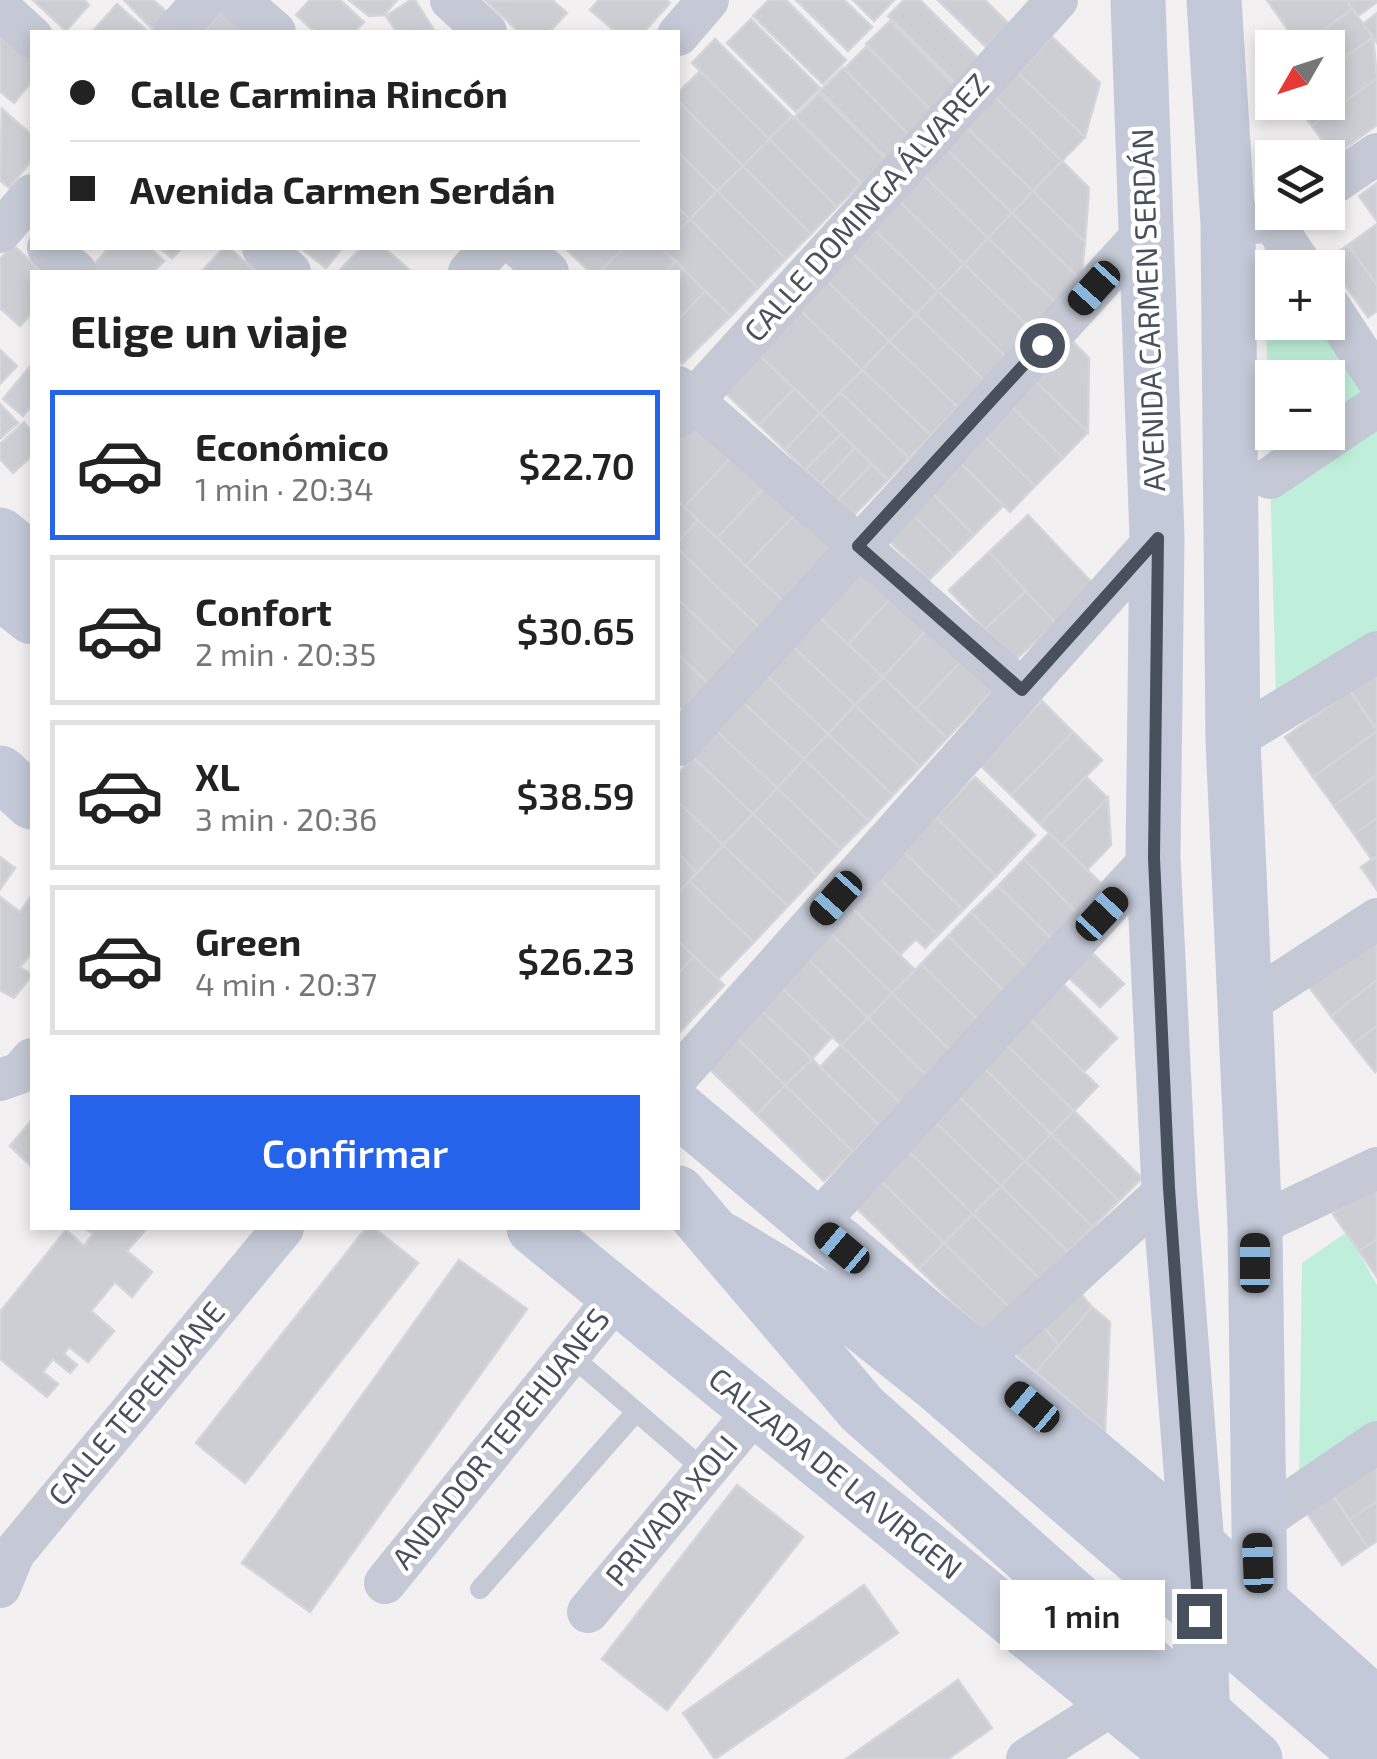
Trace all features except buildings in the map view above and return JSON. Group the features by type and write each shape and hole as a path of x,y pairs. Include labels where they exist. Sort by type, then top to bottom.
{"street":[{"path":"178,30 204,0"},
{"path":"238,0 274,30"},
{"path":"451,0 484,30"},
{"name":"CALLE DOMINGA ÁLVAREZ","path":"682,401 1057,0"},
{"name":"AVENIDA CARMEN SERDÁN","path":"1138,0 1158,538 1154,858 1169,1188 1197,1544 1204,1759"},
{"path":"1214,0 1255,184"},
{"path":"0,8 30,36"},
{"path":"1345,175 1377,154"},
{"path":"680,743 1146,230"},
{"path":"1260,1602 1255,1226 1233,740 1262,230"},
{"path":"1271,230 1288,250"},
{"path":"50,250 74,270"},
{"path":"265,250 288,270"},
{"path":"471,270 489,250"},
{"path":"522,250 546,270"},
{"path":"1345,330 1377,379"},
{"path":"682,401 858,546 1022,690"},
{"path":"1270,478 1377,406"},
{"path":"0,535 30,560"},
{"path":"680,1074 1158,538"},
{"path":"0,591 30,615"},
{"path":"1233,740 1377,652"},
{"path":"0,745 30,762"},
{"path":"0,773 30,800"},
{"path":"816,1225 1154,858"},
{"path":"1245,1004 1377,919"},
{"path":"0,1080 20,1073 30,1060"},
{"path":"680,1111 1197,1544 1377,1706"},
{"path":"1255,1226 1377,1168"},
{"path":"978,1361 1169,1188"},
{"name":"CALZADA DE LA VIRGEN","path":"680,1195 862,1409 1256,1759"},
{"path":"680,1214 859,1322 1372,1759"},
{"name":"CALLE TEPEHUANE","path":"5,1561 281,1230"},
{"name":"CALZADA DE LA VIRGEN","path":"537,1230 1184,1759"},
{"name":"ANDADOR TEPEHUANES","path":"385,1584 618,1295"},
{"name":"PRIVADA XOLI","path":"588,1612 702,1469 756,1410"},
{"path":"1257,1524 1377,1442"},
{"path":"1026,1759 1115,1704"}],"lane":[{"path":"568,1353 702,1469"},
{"path":"480,1589 636,1412"}],"green space":[{"path":"1266,340 1329,340 1343,360 1267,360"},
{"path":"1345,364 1377,412 1377,636 1276,697 1269,450 1345,450"},
{"path":"1347,1232 1377,1285 1377,1426 1299,1484 1302,1263"}],"route":[{"path":"1042,345 858,546 1022,690 1158,538 1154,858 1169,1188 1197,1544 1199,1616"}]}
